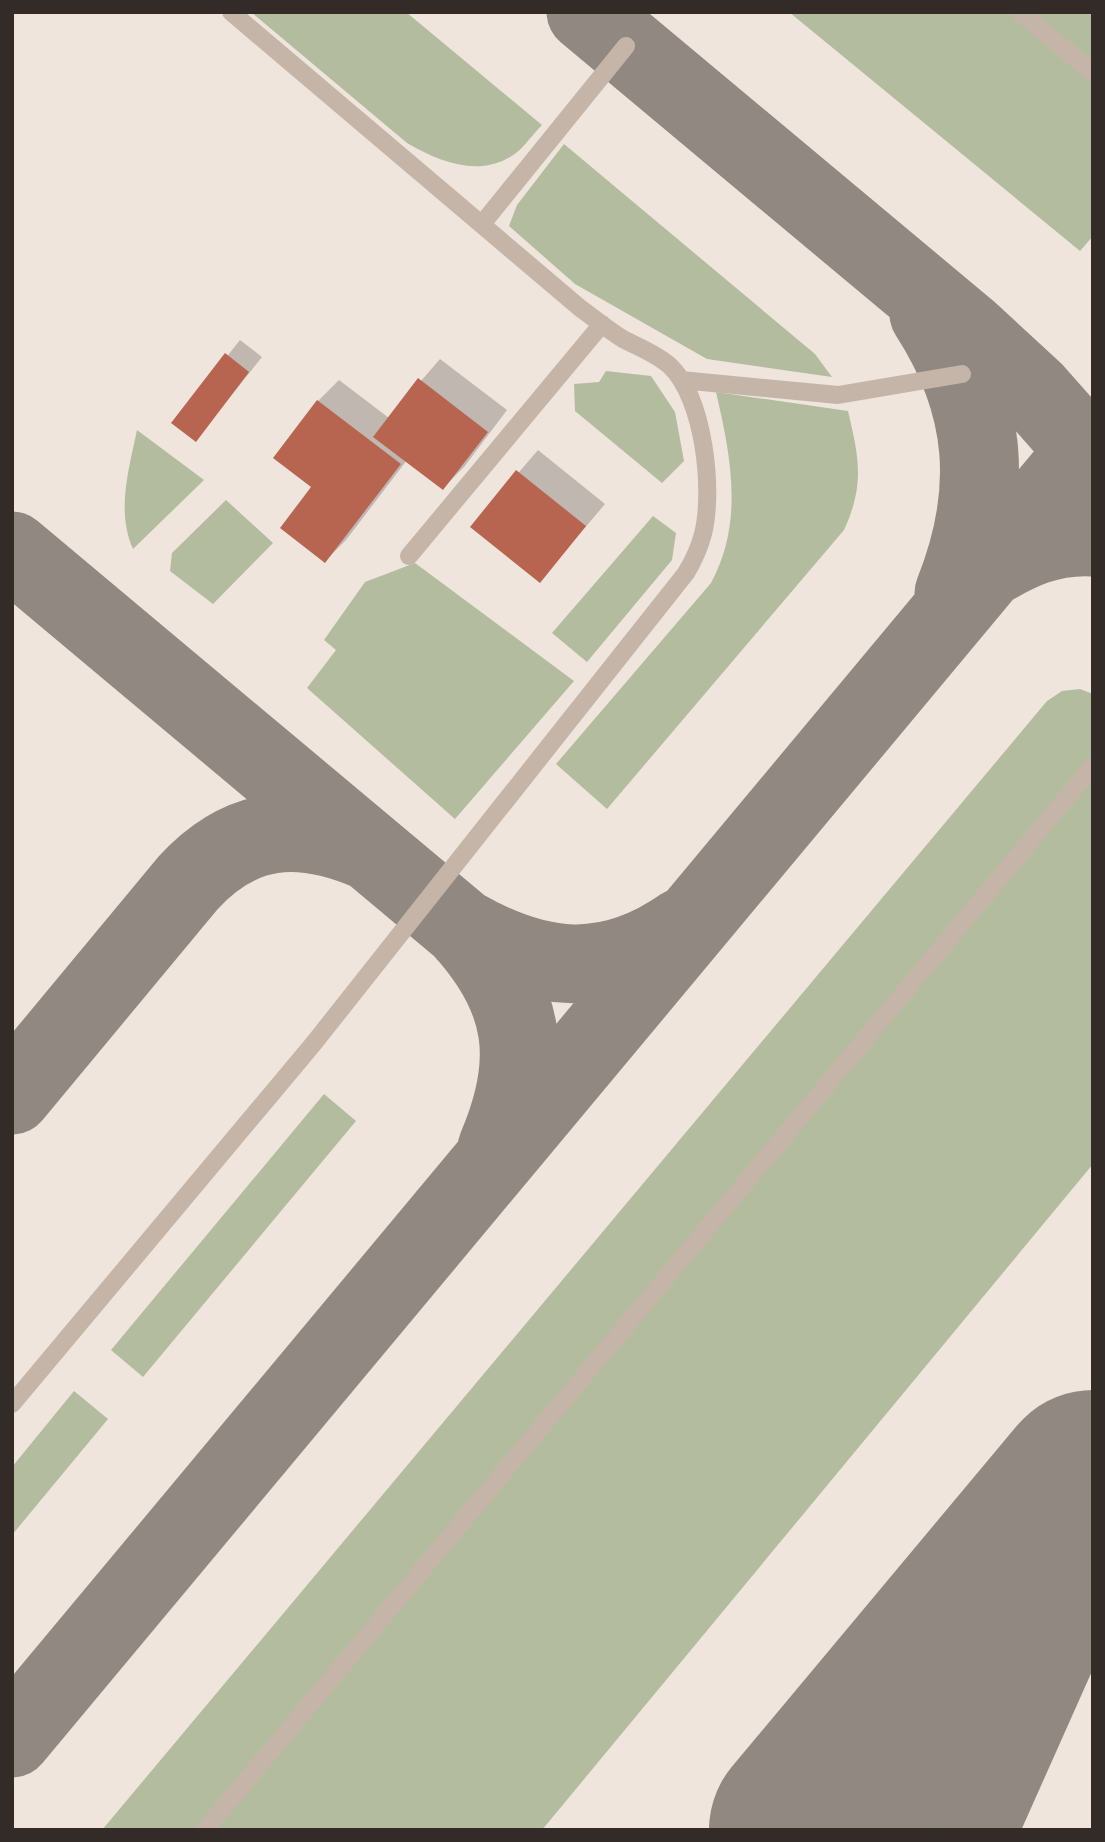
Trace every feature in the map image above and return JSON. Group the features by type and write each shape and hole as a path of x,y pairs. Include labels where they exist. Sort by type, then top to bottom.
{"lane":[{"path":"12,1404 314,1043 686,573 700,543 707,501 703,441 681,380 669,365 602,324 231,12"},
{"path":"1020,12 1093,73"},
{"path":"482,224 626,46"},
{"path":"409,556 602,324"},
{"path":"681,380 838,395 962,374"},
{"path":"205,1830 1093,766"}],"green space":[{"path":"251,12 406,12 542,125 516,153 489,165 461,165 433,156 407,143"},
{"path":"789,12 1093,12 1093,236 1080,251"},
{"path":"564,144 815,354 832,377 707,359 575,284 509,226 517,205"},
{"path":"606,371 651,376 675,412 684,461 662,483 575,411 574,384 599,382"},
{"path":"716,392 848,411 857,457 855,499 844,530 607,809 556,764 711,583 721,560 728,537 732,489"},
{"path":"137,430 204,480 133,549 125,520 125,505"},
{"path":"226,500 273,543 213,604 170,571 172,553"},
{"path":"653,516 676,533 672,560 587,662 552,633"},
{"path":"415,563 574,681 455,819 307,688 336,650 324,640 365,582"},
{"path":"1080,689 1093,694 1093,1164 542,1830 102,1830 1047,701 1062,691"},
{"path":"324,1094 356,1121 143,1377 111,1350"},
{"path":"74,1391 108,1419 12,1535 12,1467"}],"building":[{"path":"225,353 249,372 196,442 171,423"},
{"path":"418,378 488,432 443,490 373,437"},
{"path":"317,400 401,464 325,563 280,528 311,487 273,458"},
{"path":"516,470 586,526 540,583 470,527"}],"taxiway":[{"path":"586,12 969,332 1034,392 1093,459"},
{"path":"929,314 949,348 963,382 979,450 975,520 967,556 954,593"},
{"path":"12,1738 1093,442"},
{"path":"984,571 1036,545 1063,538 1093,537"},
{"path":"12,551 462,928 484,954 500,980 518,1032 516,1087 509,1117 497,1148"},
{"path":"12,1095 188,883 229,849 250,839 295,833 319,835 369,851"},
{"path":"462,928 518,954 573,964 627,956 655,944 683,927"},
{"path":"978,1830 1093,1572"}],"runway":[{"path":"808,1830 1093,1489"}]}
